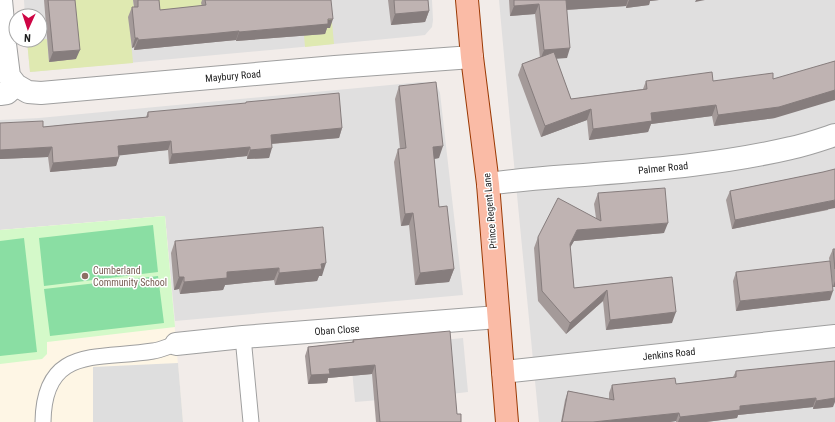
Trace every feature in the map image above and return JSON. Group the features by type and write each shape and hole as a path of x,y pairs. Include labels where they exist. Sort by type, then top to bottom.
{"main road":[{"name":"Prince Regent Lane","path":"467,0 472,57 488,184 507,422"}],"street":[{"path":"1,0 9,76 8,90"},
{"name":"Maybury Road","path":"8,90 40,93 335,67 472,57"},
{"name":"Palmer Road","path":"488,184 689,165 743,158 792,148 835,135"},
{"name":"Oban Close","path":"176,344 243,337 498,317"},
{"name":"Jenkins Road","path":"503,372 835,336"}],"lane":[{"path":"243,337 251,422"},
{"path":"43,422 43,407 46,394 55,376 64,367 90,358 154,351 176,344"}],"shaded area":[{"path":"24,0 432,0 433,20 432,27 425,35 30,72 28,48 48,48 48,8 24,8"},
{"path":"499,0 835,0 835,422 539,422"},
{"path":"422,82 437,86 440,93 463,295 175,321 165,216 0,230 0,120 39,118"},
{"name":"Cumberland Community School","path":"165,216 183,422 0,422 0,230"},
{"path":"463,338 468,392 355,402 350,349"},
{"path":"178,363 183,422 93,422 93,367"}],"green space":[{"path":"71,0 133,0 135,16 129,17 133,63 30,72 28,48 48,48 49,61"},
{"path":"155,0 229,0 202,15 157,19"},
{"path":"330,0 334,44 305,47 304,35 324,34"},
{"path":"165,216 175,327 47,342 47,354 42,359 0,364 0,230"},
{"path":"153,225 158,272 44,286 39,238"},
{"path":"24,238 37,352 0,356 0,241"},
{"path":"158,276 164,323 50,336 44,289"}],"building":[{"path":"48,0 75,0 80,50 53,52"},
{"path":"138,0 159,0 160,10 206,5 205,0 331,0 333,19 328,19 328,24 138,40 138,38 135,38 132,7 138,7"},
{"path":"394,0 428,0 429,11 395,14"},
{"path":"514,0 566,0 570,48 544,50 539,4 514,6"},
{"path":"554,52 571,99 647,89 646,81 712,72 713,81 773,73 773,79 835,61 835,90 779,107 718,115 716,105 651,113 652,121 593,129 591,109 545,126 522,64"},
{"path":"436,82 443,146 433,147 439,207 447,206 454,269 420,273 413,213 405,214 398,149 406,148 399,86"},
{"path":"339,93 342,128 271,135 272,148 250,150 250,147 172,154 171,141 118,146 119,157 53,163 52,147 0,150 0,123 43,121 43,127 148,117 148,112"},
{"path":"835,169 835,200 735,220 730,191"},
{"path":"665,188 668,223 577,230 570,244 574,288 672,277 676,312 610,320 607,290 570,323 542,291 538,237 558,198 601,221 598,193"},
{"path":"323,227 326,263 321,264 322,269 279,273 279,268 227,272 227,278 184,282 184,277 179,277 175,241"},
{"path":"833,249 835,249 835,269"},
{"path":"830,261 833,291 740,301 736,272"},
{"path":"450,331 457,414 461,414 461,422 380,422 375,365 329,369 330,374 311,375 308,347 354,342 353,340"},
{"path":"835,361 835,398 816,401 816,398 740,406 740,410 680,417 679,413 593,422 562,422 568,391 614,400 612,385 675,378 676,384 736,377 736,371"}],"place":[{"name":"Cumberland Community School","path":"85,276"}]}
